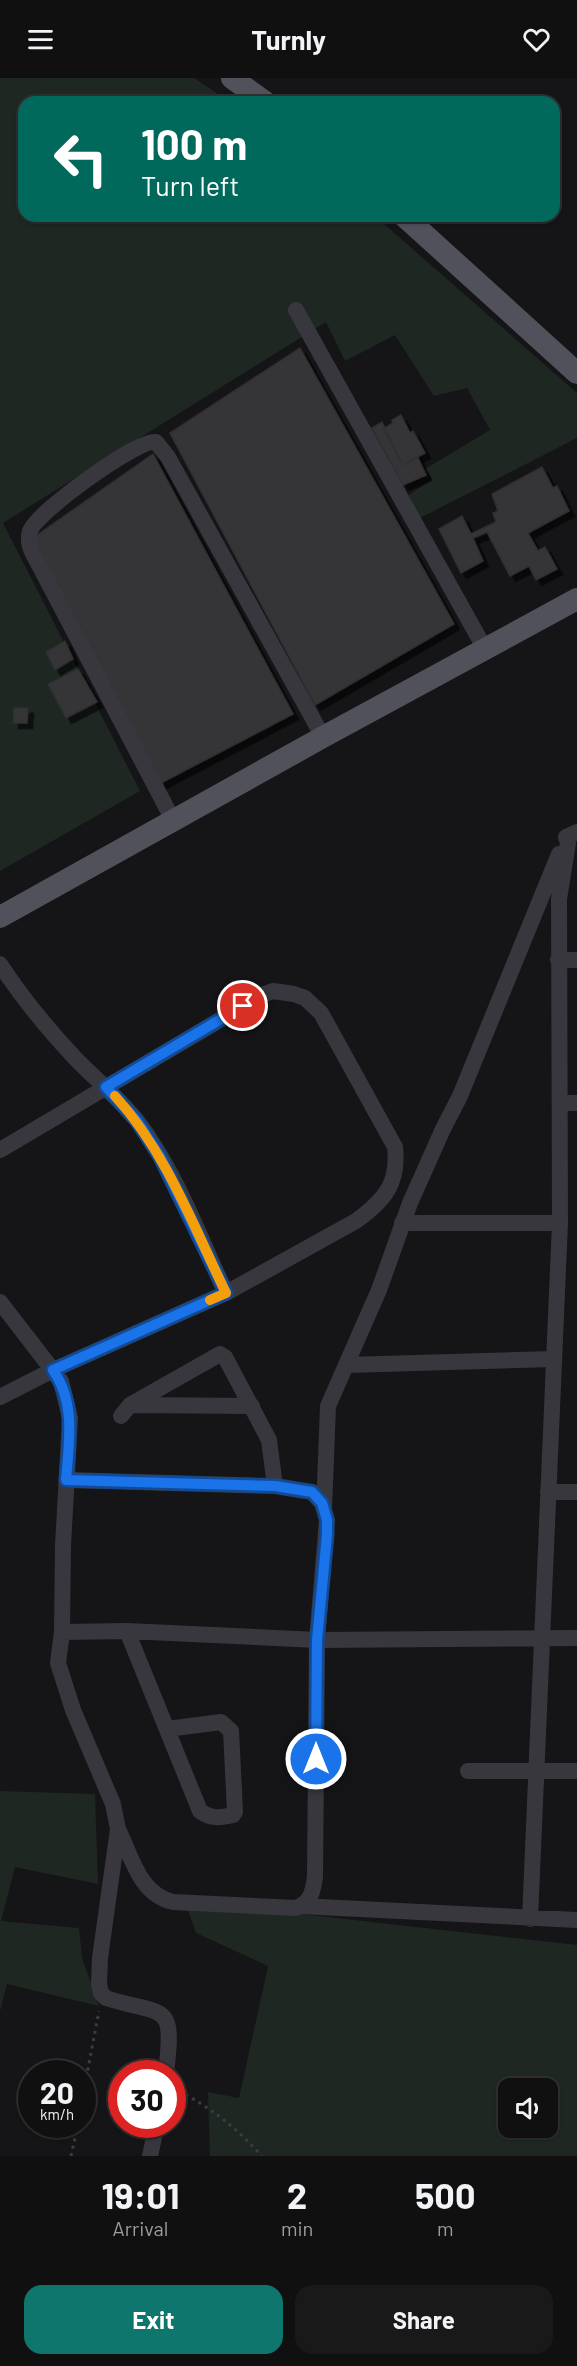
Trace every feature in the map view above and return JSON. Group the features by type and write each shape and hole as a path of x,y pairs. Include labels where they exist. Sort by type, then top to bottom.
{"main road":[{"path":"232,78 257,96"},
{"path":"411,222 577,373"},
{"path":"0,917 577,599"}],"street":[{"path":"296,310 485,649"},
{"path":"173,820 44,575 28,540 30,528 45,513 117,458 138,446 150,441 156,442 168,457 323,737"},
{"path":"530,1919 553,1359 569,1103 558,960 559,899 571,834"},
{"path":"324,1510 328,1406 379,1290 402,1223 434,1148 460,1096 571,834"},
{"path":"558,960 577,960"},
{"path":"0,964 41,1021 137,1121 160,1157 226,1293"},
{"path":"0,1150 262,995 273,991 283,991 305,998 327,1020 395,1147 397,1165 392,1182 370,1210 356,1221 226,1293 53,1370 0,1397"},
{"path":"402,1223 560,1223"},
{"path":"0,1302 61,1381 70,1418 62,1632 58,1664 63,1682 113,1804 118,1829 146,1887 162,1899 195,1903 577,1920"},
{"path":"252,1406 126,1410 220,1354 225,1357 252,1406 268,1440 275,1486"},
{"path":"347,1365 553,1359"},
{"path":"66,1480 275,1486 312,1492 322,1503 327,1520 327,1535 317,1640 315,1877 309,1899 300,1906"},
{"path":"548,1492 577,1492"},
{"path":"62,1632 127,1631 317,1640 577,1638"},
{"path":"127,1631 200,1810 214,1818 233,1815 235,1812 231,1731 228,1726 222,1722 167,1729"},
{"path":"468,1771 577,1771"},
{"path":"118,1829 100,1958 99,1984 101,1993 106,1998 155,2009 163,2014 169,2034 166,2060"},
{"path":"150,2156 154,2138"}],"path":[{"path":"89,2060 101,1993"},
{"path":"186,2094 201,2101 240,2133 262,2156"},
{"path":"71,2156 75,2138"}],"shaded area":[{"path":"0,78 194,78 221,96 18,96 18,222 382,222 577,393 577,438 420,518 402,500 432,479 425,469 490,430 467,388 434,396 395,335 345,361 326,322 3,523 140,791 0,871"},
{"path":"0,1791 95,1794 98,1884 15,1867 1,1921 79,1928 82,1958 99,2006 7,1984 0,2011"},
{"path":"185,1901 577,1945 577,2156 210,2156 208,2092 239,2098 268,1966 196,1933"}],"building":[{"path":"300,348 454,624 315,705 170,433"},
{"path":"401,415 410,433 413,431 425,453 403,465 383,429"},
{"path":"382,422 403,465 418,458 426,475 403,485 372,428"},
{"path":"153,454 293,714 161,783 33,538"},
{"path":"542,467 553,488 557,486 569,511 528,533 538,551 545,547 557,569 536,580 529,566 510,576 487,532 473,538 483,561 461,573 439,529 462,516 471,534 496,522 493,513 498,511 492,494"},
{"path":"65,641 73,659 55,670 46,652"},
{"path":"78,669 97,702 66,718 48,684"},
{"path":"14,708 28,708 27,723 13,723"}],"slow traffic":[{"path":"115,1096 137,1121 160,1157 226,1293 210,1300"}],"route":[{"path":"243,1006 106,1087 137,1121 160,1157 226,1293 53,1370 61,1381 70,1418 66,1480 275,1486 312,1492 322,1503 327,1520 327,1535 317,1640 316,1759"}]}
